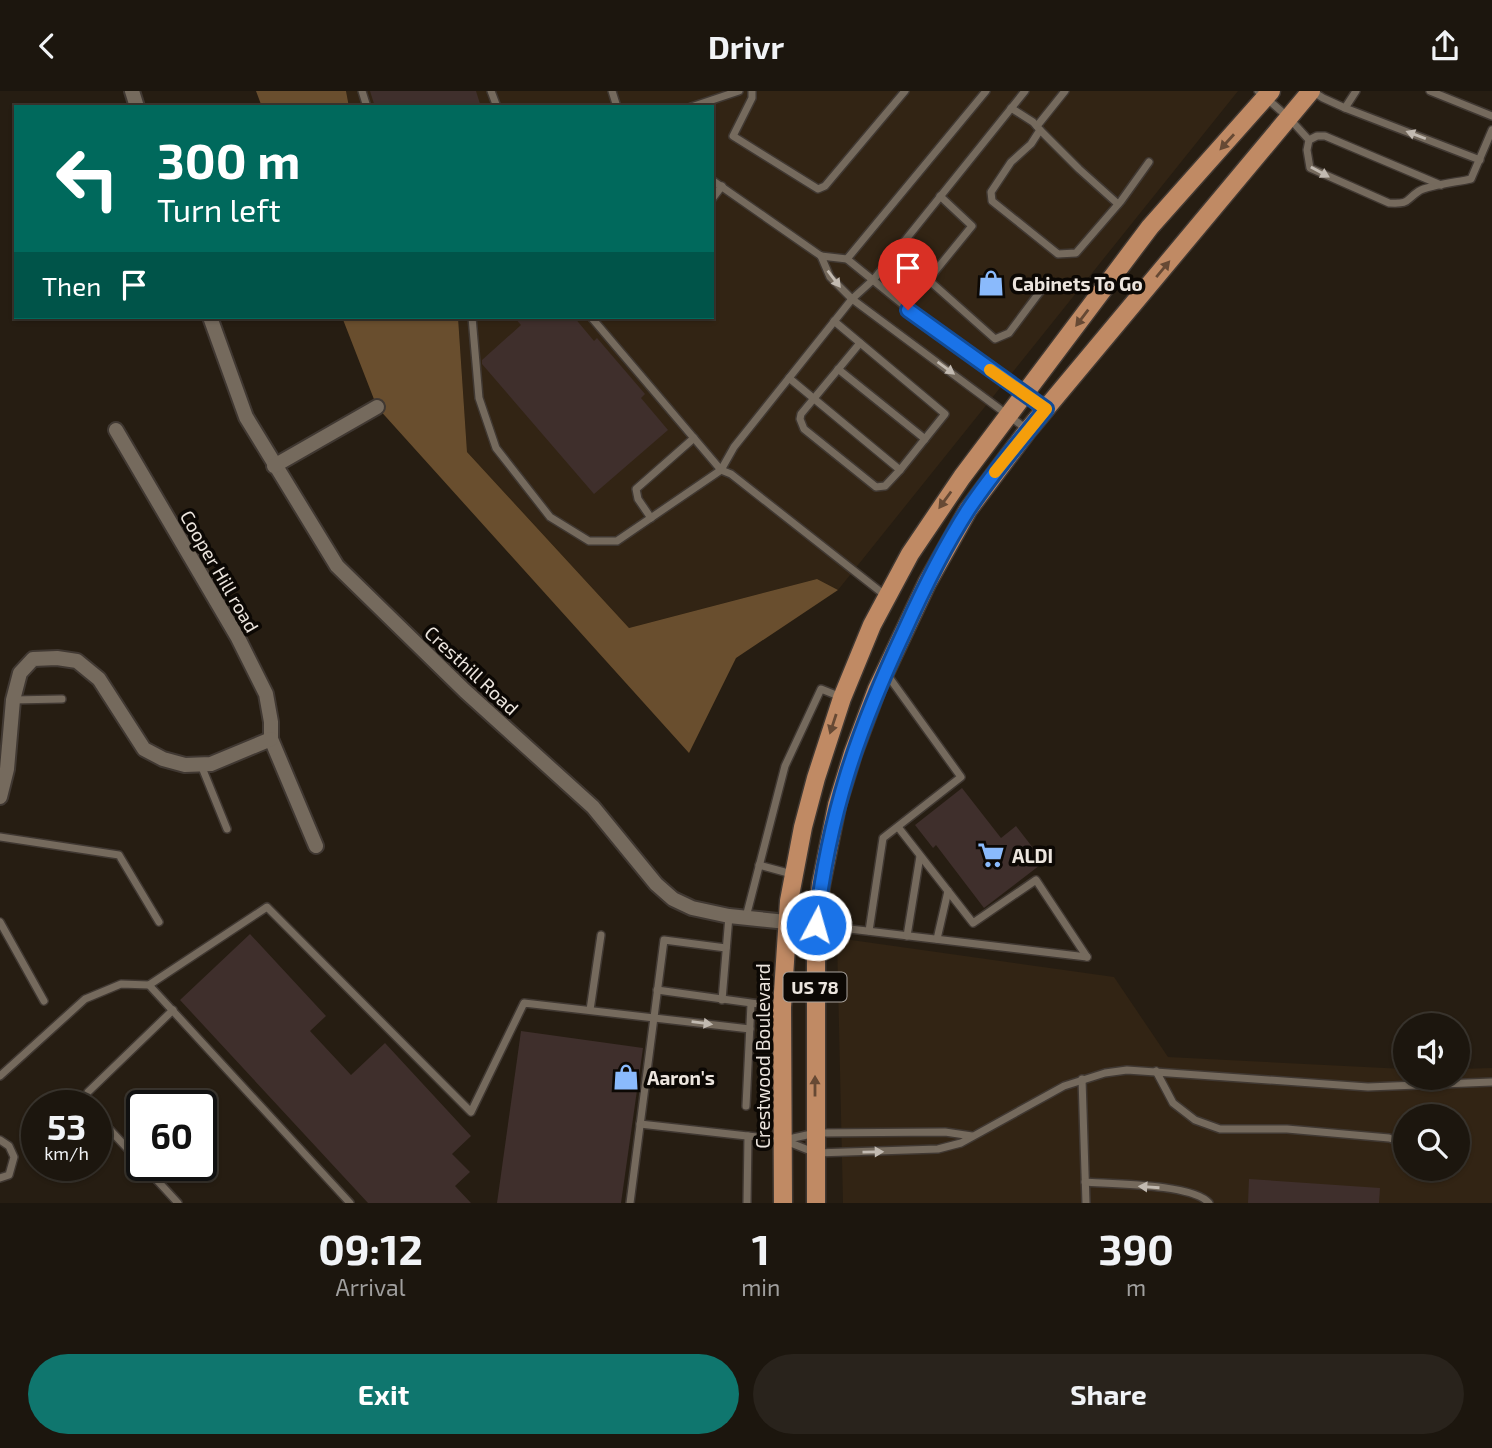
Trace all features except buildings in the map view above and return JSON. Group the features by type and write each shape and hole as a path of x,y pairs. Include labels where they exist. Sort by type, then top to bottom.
{"main road":[{"name":"US 78","path":"817,1203 816,925 821,884 836,805 885,672 946,546 984,488 1028,430 1312,91"},
{"name":"Crestwood Boulevard","path":"783,1203 782,1007 786,921 816,778 842,698 887,596 934,515 1150,227 1265,93"},
{"path":"842,698 869,710"},
{"path":"783,1170 789,1203"}],"street":[{"name":"Cresthill Road","path":"212,319 246,417 337,566 465,691 593,807 656,884 673,899 692,908 729,916 816,925"},
{"path":"274,466 377,407"},
{"name":"Cooper Hill road","path":"116,430 238,638 266,694 271,739 316,846"},
{"path":"0,797 7,769 13,700 20,673 33,659 77,661 99,679 144,748 163,759 185,765 211,764 271,739"}],"lane":[{"path":"697,105 739,91"},
{"path":"752,91 752,98 733,136 818,189 825,186 905,91"},
{"path":"847,259 986,91"},
{"path":"472,319 478,398 496,448 550,517 589,541 617,541 721,470 734,447 834,321 852,299 874,279 1025,91"},
{"path":"1065,91 1038,128 1031,144 1011,162 990,192 992,201 1058,254 1076,253 1118,204 1149,162"},
{"path":"1312,91 1322,99 1480,160"},
{"path":"1345,108 1356,91"},
{"path":"1430,91 1492,116"},
{"path":"1265,93 1309,140"},
{"path":"1011,108 1038,128 1118,204"},
{"path":"1309,140 1307,151 1310,168 1380,201 1402,204 1413,199 1420,190 1471,179 1492,130"},
{"path":"1309,140 1325,136 1441,185"},
{"path":"714,181 821,256 847,259 933,329 1046,409"},
{"path":"714,196 722,186"},
{"path":"928,281 972,226 940,196"},
{"path":"896,251 995,339 1009,333 1045,285"},
{"path":"821,256 830,277 852,299 1028,430"},
{"path":"593,319 721,470 731,474 887,596"},
{"path":"834,321 945,414 900,470 885,486 878,488 804,429 800,419 801,414 860,343"},
{"path":"838,369 925,439"},
{"path":"789,378 900,470"},
{"path":"651,518 638,499 636,489 694,438"},
{"path":"869,931 883,838 961,777 885,672"},
{"path":"746,917 785,765 821,689 842,698"},
{"path":"13,700 62,699"},
{"path":"201,765 227,829"},
{"path":"816,925 1087,957 1036,880 973,923 898,827"},
{"path":"0,837 119,855 159,922"},
{"path":"907,936 920,856"},
{"path":"759,865 794,874"},
{"path":"937,939 948,891"},
{"path":"0,1076 85,999 121,984 149,985 267,907 471,1112 524,1003 750,1029"},
{"path":"722,1000 729,916"},
{"path":"0,922 44,1002"},
{"path":"590,1010 601,935"},
{"path":"630,1203 664,940 726,948"},
{"path":"149,985 350,1203"},
{"path":"657,991 782,1007"},
{"path":"746,1106 751,1004"},
{"path":"90,1090 173,1010"},
{"path":"640,1124 783,1140 816,1153 938,1149 961,1143 1043,1096 1083,1079 1127,1070 1355,1086 1492,1082"},
{"path":"1156,1072 1174,1103 1195,1120 1220,1129 1287,1129 1393,1138"},
{"path":"1083,1079 1086,1203"},
{"path":"112,1132 126,1148"},
{"path":"783,1140 816,1133 945,1132 972,1136"},
{"path":"747,1203 748,1136"},
{"path":"0,1140 9,1146 14,1157 9,1175 0,1178"},
{"path":"157,1181 178,1203"},
{"path":"1085,1182 1177,1189 1205,1198 1209,1203"}],"shaded area":[{"path":"256,91 346,91 349,105 261,105"},
{"path":"346,91 1238,91 838,590 817,579 629,628 467,452 458,319 714,319 714,105 349,105"},
{"path":"343,319 458,319 467,452 629,628 817,579 838,590 736,658 689,753 377,407"},
{"path":"837,938 1114,977 1168,1057 1393,1068 1393,1090 1470,1090 1470,1069 1492,1068 1492,1203 843,1203"}],"slow traffic":[{"path":"990,370 1046,409 995,472"}],"place":[{"name":"Cabinets To Go","path":"991,283"},
{"name":"ALDI","path":"991,855"},
{"name":"Aaron's","path":"626,1077"}],"route":[{"path":"816,925 836,805 877,689 946,546 1002,463 1046,409 908,310"}]}
